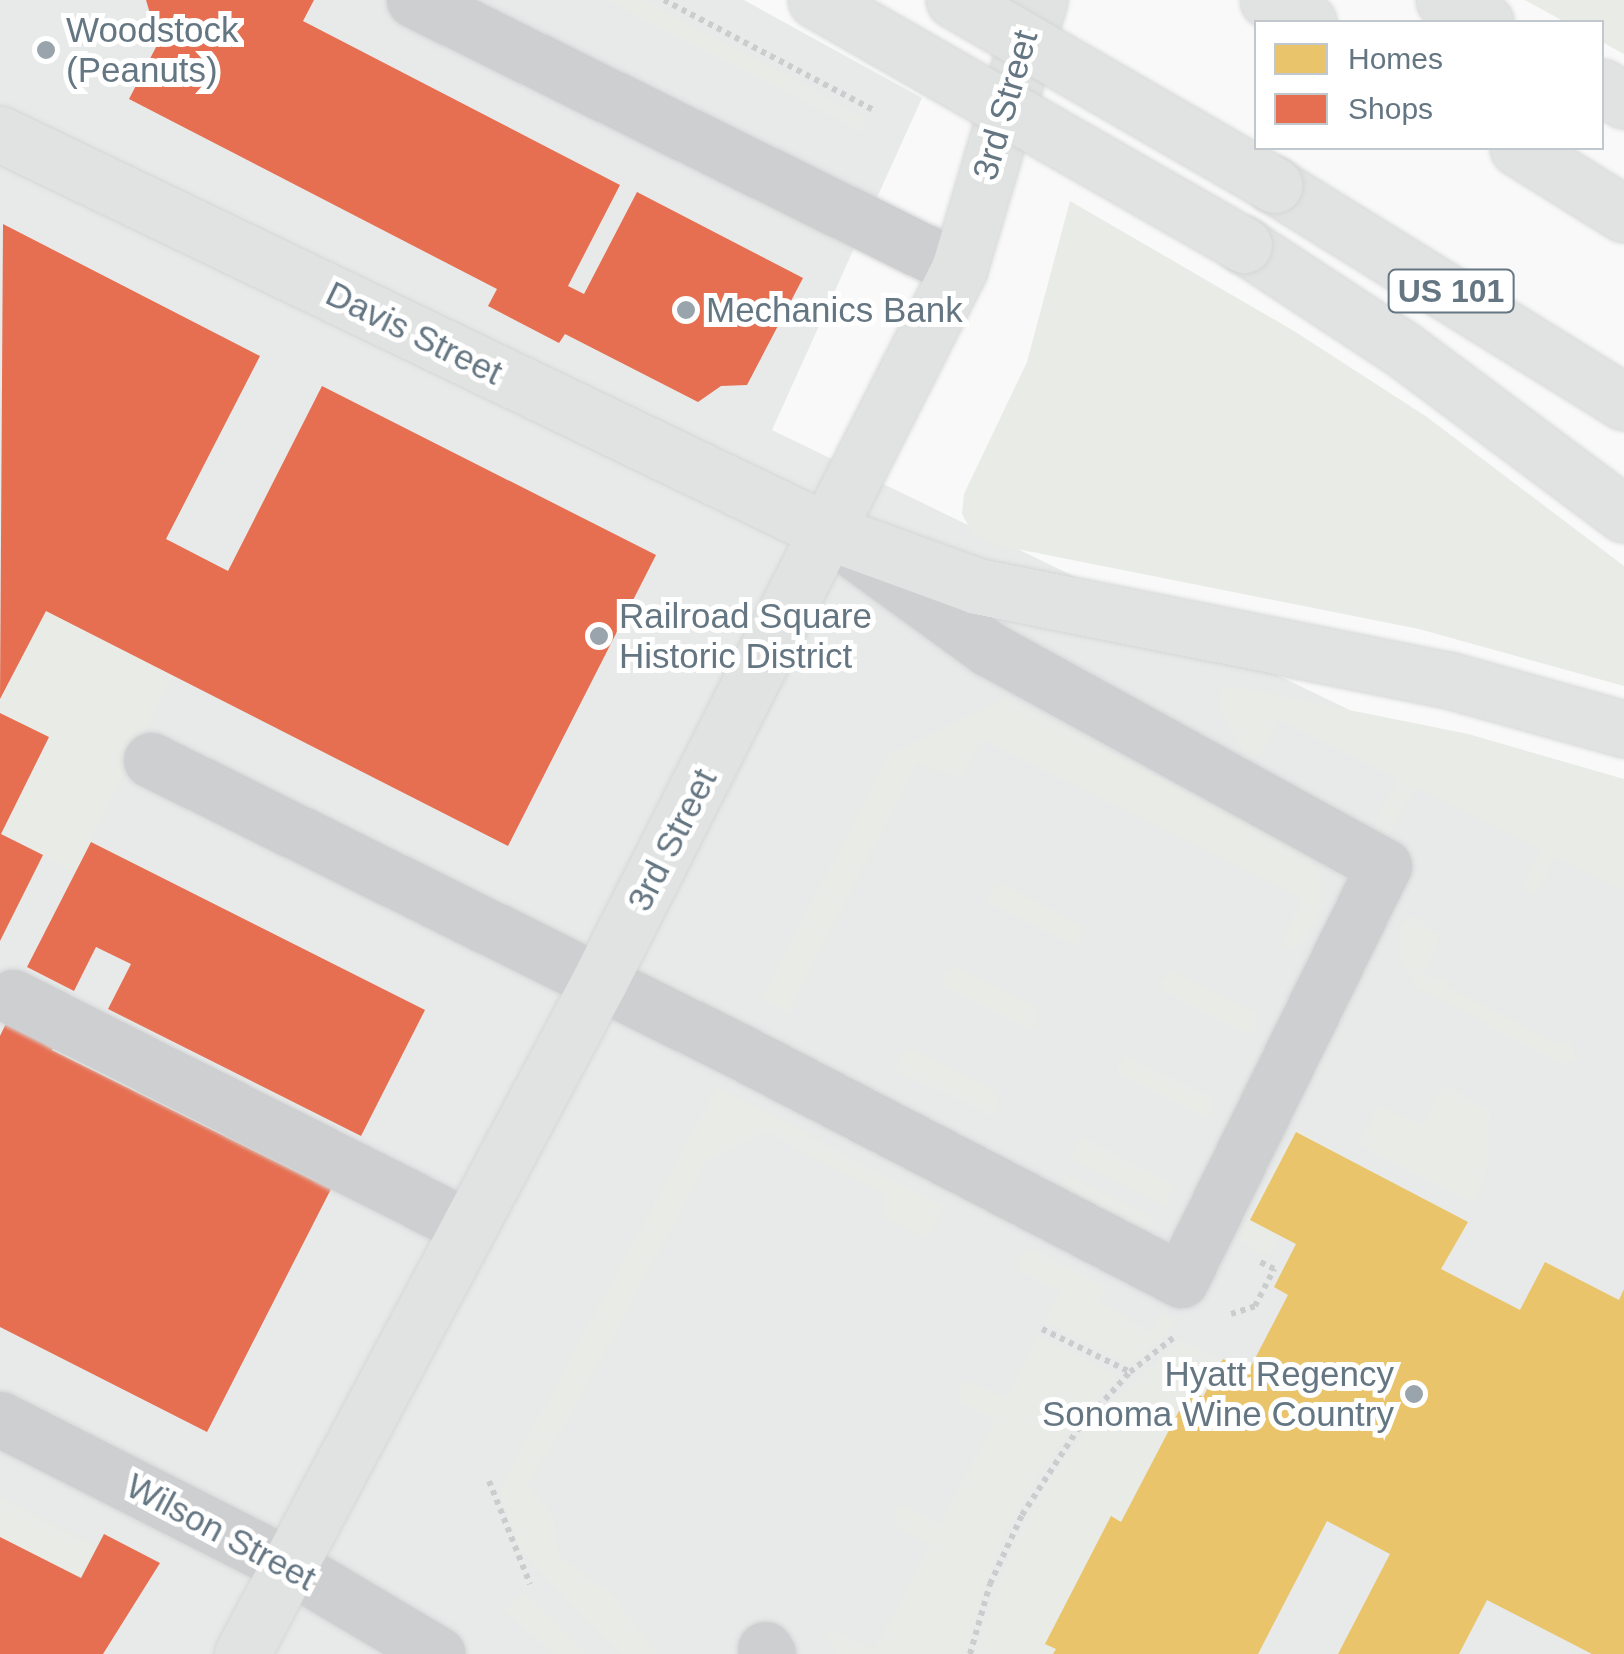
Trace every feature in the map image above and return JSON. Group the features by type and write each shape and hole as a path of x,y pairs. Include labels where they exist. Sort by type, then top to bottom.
{"main road":[{"path":"816,0 1244,244 1401,348 1624,514"},
{"name":"US 101","path":"954,0 1274,185 1624,402"},
{"name":"3rd Street","path":"242,1654 600,982 959,269 1038,0"},
{"path":"1268,0 1304,20"},
{"path":"1444,0 1481,20"},
{"name":"Davis Street","path":"0,134 828,532 977,586 1448,680 1624,729"},
{"path":"1521,150 1624,214"}],"street":[{"path":"414,0 959,269"},
{"path":"150,760 600,982 1181,1280 1384,866 989,648 828,532"},
{"path":"12,997 468,1227"},
{"name":"Wilson Street","path":"0,1419 288,1564 438,1654"}],"path":[{"path":"664,0 872,108"},
{"path":"970,1654 990,1584 1022,1515 1078,1429 1130,1372"},
{"path":"489,1481 530,1584"}],"shaded area":[{"name":"Railroad Square Historic District","path":"0,0 744,0 922,98 772,430 1624,843 1624,1654 0,1654"},
{"path":"607,0 643,0 864,117 864,133"},
{"path":"1525,0 1624,0 1624,54 1604,43 1604,20 1561,20"},
{"path":"1070,201 1294,331 1427,417 1624,566 1624,686 1419,629 992,544 972,532 962,514 964,494 1027,362"},
{"path":"46,611 173,676 76,871 1,834 49,738 0,713 0,699"},
{"path":"1240,688 1468,734 1624,779 1624,890 1556,856 1539,891 1531,894 1523,883 1541,848 1415,787 1383,845 1368,837 1398,779 1280,720 1260,756 1248,759 1218,705 1222,689"},
{"path":"1005,698 1305,851 1320,874 1322,904 1304,941 1293,948 1281,943 1302,898 983,740 960,779 917,762 788,1013 762,999 888,755"},
{"path":"1000,883 1081,925 1081,942 1071,944 990,903 987,894"},
{"path":"1413,916 1440,937 1423,975 1446,979 1449,988 1562,1045 1571,1042 1576,1058 1561,1064 1418,987 1401,959 1401,924"},
{"path":"956,966 1037,1008 1037,1025 1027,1028 946,986 942,977"},
{"path":"1170,971 1256,1013 1256,1030 1245,1033 1165,991 1161,983"},
{"path":"913,1049 995,1092 999,1100 992,1116 895,1069 904,1052"},
{"path":"1125,1055 1211,1097 1211,1114 1201,1116 1120,1075 1117,1066"},
{"path":"1445,1084 1490,1112 1489,1164 1475,1205 1359,1144 1379,1105 1422,1126"},
{"path":"717,1087 944,1207 931,1234 923,1236 880,1213 887,1196 768,1132 707,1161 569,1418 526,1485 552,1515 561,1558 614,1596 657,1654 620,1654 519,1549 499,1491"},
{"path":"1295,1128 1337,1150 1269,1256 1237,1239"},
{"path":"1087,1139 1173,1184 1166,1205 1070,1157 1078,1141"},
{"path":"1062,1173 1157,1220 1147,1227 1065,1186"},
{"path":"1034,1249 1106,1287 1099,1303 1151,1332 1162,1316 1177,1318 1169,1333 1130,1365 1045,1322 1060,1292 1016,1268 1022,1251"},
{"path":"1038,1336 1119,1375 1075,1423 1026,1494 1000,1545 964,1654 837,1654 825,1636 835,1630 874,1650 931,1545 894,1524 895,1510 905,1505 940,1524 995,1420 960,1401 960,1384 969,1381 1005,1398"},
{"path":"1181,1340 1223,1359 1203,1397 1189,1391 1121,1522 1110,1517 1045,1643 1056,1649 1053,1654 976,1654 1006,1563 1045,1485 1100,1412"},
{"path":"0,1499 97,1548 81,1578 0,1537"},
{"path":"523,1592 586,1654 552,1654 505,1609"}],"building: Homes":[{"name":"Hyatt Regency Sonoma Wine Country","path":"1296,1132 1468,1222 1441,1269 1520,1310 1545,1262 1619,1300 1624,1289 1624,1654 1592,1654 1487,1600 1459,1654 1338,1654 1390,1554 1327,1521 1258,1654 1053,1654 1056,1649 1045,1644 1111,1516 1121,1522 1190,1390 1203,1397 1223,1359 1248,1372 1288,1295 1274,1287 1296,1244 1250,1220"}],"building: Shops":[{"path":"146,0 314,0 303,21 620,185 568,286 584,294 637,192 803,278 747,385 721,386 698,402 565,334 559,343 488,306 497,289 129,99 167,26 151,17"},
{"path":"3,224 260,356 166,539 228,571 322,386 656,555 508,846 46,611 0,699"},
{"path":"0,713 49,737 1,834 43,855 0,941"},
{"path":"91,842 425,1010 361,1136 108,1009 131,964 96,947 74,991 27,967"},
{"path":"10,1015 57,1039 52,1050 331,1189 207,1432 0,1327 0,1036"},
{"path":"104,1534 160,1563 103,1654 0,1654 0,1537 81,1578"}],"place":[{"name":"Woodstock (Peanuts)","path":"46,50"},
{"name":"Mechanics Bank","path":"686,310"},
{"name":"Railroad Square Historic District","path":"599,636"},
{"name":"Hyatt Regency Sonoma Wine Country","path":"1414,1394"}]}
